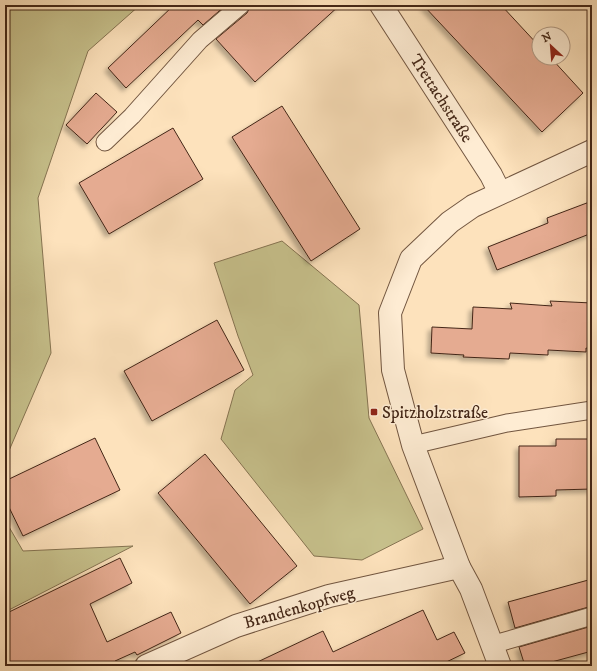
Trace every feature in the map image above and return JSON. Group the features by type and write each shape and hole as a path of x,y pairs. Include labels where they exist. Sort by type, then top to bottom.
{"street":[{"name":"Trettachstraße","path":"381,5 491,175 500,193"},
{"path":"500,666 471,589 459,567 413,445 392,370 390,313 411,259 450,222 473,206 592,151"},
{"name":"Brandenkopfweg","path":"146,666 236,626 329,596 459,567"}],"lane":[{"path":"105,142 132,116 200,40 241,5"},
{"path":"413,445 507,423 592,410"},
{"path":"491,644 592,616"}],"shaded area":[{"path":"5,5 140,5 88,51 38,198 51,353 5,460"},
{"path":"282,241 359,305 369,418 423,529 362,560 314,556 221,439 235,390 253,375 238,336 214,263"},
{"path":"5,520 23,551 133,546 5,612"}],"building":[{"path":"174,5 226,5 203,25 198,20 126,88 108,68"},
{"path":"251,5 340,5 255,82 216,39 247,13"},
{"path":"423,5 501,5 531,37 531,66 558,66 583,93 542,132"},
{"path":"96,93 117,112 87,144 66,125"},
{"path":"282,106 360,229 311,261 232,137"},
{"path":"173,128 203,179 109,234 79,183"},
{"path":"592,201 592,233 497,270 488,247 548,223 547,218"},
{"path":"550,301 592,303 592,349 586,348 586,352 548,350 548,355 510,353 509,359 463,357 464,355 431,353 432,327 472,329 473,307 512,309 510,303 552,306"},
{"path":"217,320 244,370 152,421 124,371"},
{"path":"95,438 120,490 23,536 5,499 5,481"},
{"path":"556,439 592,439 592,489 556,490 556,496 519,497 519,446 556,446"},
{"path":"205,454 297,566 250,604 158,493"},
{"path":"120,558 132,583 90,604 107,642 171,612 181,633 137,655 135,652 115,661 117,666 5,666 5,614"},
{"path":"592,579 592,606 515,628 508,602"},
{"path":"423,610 437,640 454,632 465,653 438,666 249,666 323,631 333,652"},
{"path":"592,626 592,651 537,666 525,666 519,647"}],"place":[{"name":"Spitzholzstraße","path":"374,412"}]}
